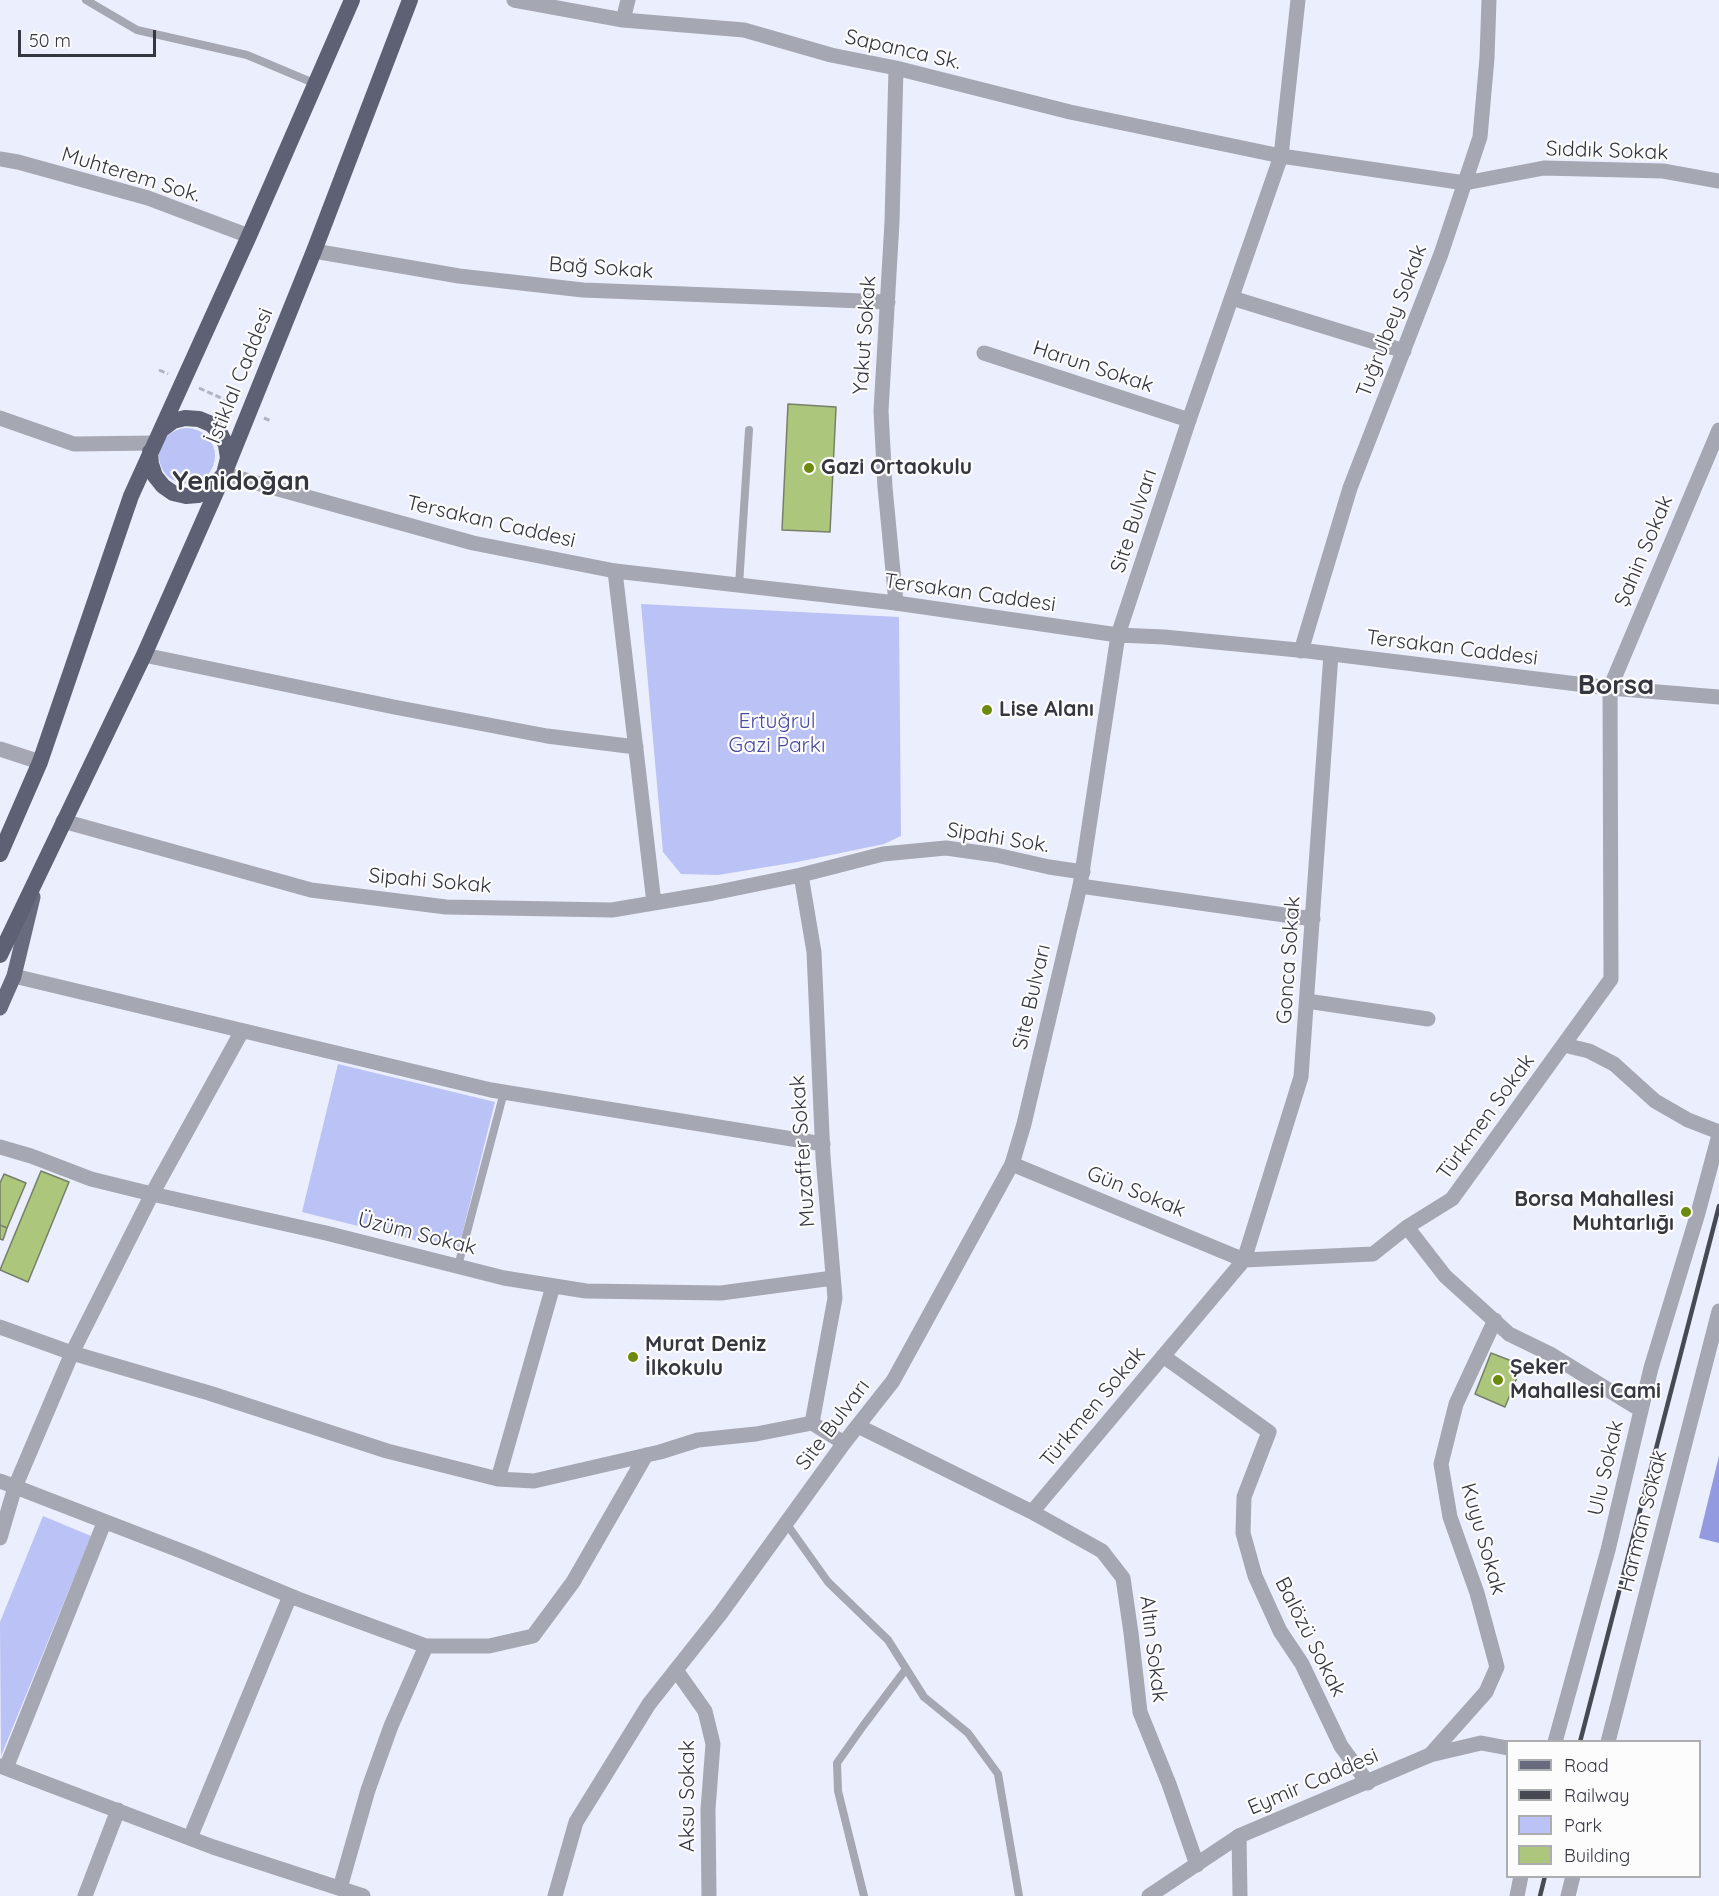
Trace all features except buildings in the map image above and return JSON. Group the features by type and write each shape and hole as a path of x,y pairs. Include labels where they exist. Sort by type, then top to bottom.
{"highway":[{"path":"0,854 40,762 130,496 249,236 352,0"},
{"name":"İstiklal Caddesi","path":"0,955 144,655 224,474 314,251 410,0"},
{"path":"186,418 199,419 211,424 220,433 226,445 228,458 224,474 210,490 198,495 186,496 173,493 155,476 151,464 155,442 173,421 186,418"}],"main road":[{"path":"0,1008 14,976 39,871"}],"street":[{"name":"Sapanca Sk.","path":"514,0 623,20 744,30 831,55 896,68 1070,112 1281,156"},
{"path":"623,20 628,0"},
{"name":"Site Bulvarı","path":"555,1896 576,1822 649,1704 721,1613 844,1443 893,1381 1012,1164 1024,1124 1082,879 1118,635 1189,420 1281,156 1298,0"},
{"name":"Tuğrulbey Sokak","path":"1300,651 1350,488 1441,254 1480,137 1487,58 1489,0"},
{"name":"Yakut Sokak","path":"896,68 892,222 881,411 885,487 896,603"},
{"name":"Sıddık Sokak","path":"1281,156 1465,183 1544,168 1663,171 1719,182"},
{"name":"Muhterem Sok.","path":"0,159 148,198 249,236"},
{"name":"Bağ Sokak","path":"314,251 459,276 583,290 888,302"},
{"path":"1232,298 1404,351"},
{"name":"Harun Sokak","path":"984,353 1189,420"},
{"path":"0,418 74,444 155,442"},
{"name":"Şahin Sokak","path":"1610,688 1719,430"},
{"name":"Tersakan Caddesi","path":"224,474 473,543 615,571 896,603 1118,635 1164,637 1331,654 1610,688 1719,697"},
{"path":"615,571 654,903"},
{"name":"Gonca Sokak","path":"1244,1260 1301,1077 1331,654"},
{"path":"144,655 547,736 636,747"},
{"name":"Türkmen Sokak","path":"1032,1512 1244,1260 1373,1254 1407,1227 1452,1200 1611,979 1610,688"},
{"path":"0,748 40,762"},
{"name":"Sipahi Sokak","path":"63,821 311,890 446,907 612,910 801,875"},
{"name":"Sipahi Sok.","path":"801,875 883,854 946,848 996,855 1049,867 1082,879 1313,919"},
{"name":"Muzaffer Sokak","path":"801,875 814,952 823,1144 835,1298 812,1423"},
{"path":"14,976 504,1092 823,1144"},
{"path":"1307,1001 1428,1019"},
{"path":"0,1538 15,1486 72,1353 152,1194 242,1031"},
{"path":"1564,1045 1589,1051 1614,1064 1655,1101 1688,1120 1719,1133"},
{"name":"Ulu Sokak","path":"1556,1740 1608,1550 1651,1368 1698,1213 1719,1133"},
{"name":"Üzüm Sokak","path":"0,1148 31,1156 91,1179 326,1233 504,1278 552,1286 586,1291 721,1293 833,1278"},
{"name":"Gün Sokak","path":"1012,1164 1244,1260"},
{"path":"1407,1227 1445,1276 1509,1334 1550,1354 1641,1410"},
{"path":"498,1479 552,1286"},
{"name":"Harman Sokak","path":"1609,1740 1719,1311"},
{"name":"Kuyu Sokak","path":"1430,1755 1486,1692 1497,1667 1477,1593 1450,1517 1441,1464 1456,1404 1495,1320"},
{"path":"0,1327 72,1353 209,1393 387,1451 498,1479 534,1481 646,1455 698,1440 756,1434 812,1423 844,1443"},
{"name":"Balözü Sokak","path":"1162,1356 1269,1432 1244,1497 1243,1533 1255,1576 1280,1631 1302,1664 1341,1746 1368,1783"},
{"path":"858,1426 1032,1512"},
{"path":"0,1481 189,1554 290,1596 426,1646 489,1646 533,1636 573,1582 646,1455"},
{"name":"Altın Sokak","path":"1032,1512 1102,1551 1123,1578 1140,1712 1169,1784 1197,1864"},
{"path":"104,1523 3,1767 190,1838 363,1896"},
{"path":"190,1838 290,1596"},
{"path":"340,1888 368,1790 391,1726 426,1646"},
{"name":"Aksu Sokak","path":"676,1670 705,1711 713,1744 708,1809 709,1896"},
{"name":"Eymir Caddesi","path":"1149,1896 1239,1836 1430,1755 1481,1743 1506,1748"},
{"path":"85,1896 118,1810"},
{"path":"1239,1836 1240,1896"},
{"path":"1517,1896 1521,1878"},
{"path":"1568,1896 1572,1878"}],"lane":[{"path":"86,0 137,30 247,55 316,84"},
{"path":"739,585 749,430"},
{"path":"458,1266 504,1092"},
{"path":"786,1523 828,1582 888,1640 924,1697 968,1733 998,1774 1019,1896"},
{"path":"864,1896 838,1791 837,1763 906,1670"}],"path":[{"path":"159,370 271,421"}],"green space":[{"path":"182,428 192,428 207,436 213,445 215,456 213,467 207,476 192,484 182,484 171,479 164,472 159,461 159,451 164,440 171,433"},
{"name":"Ertuğrul Gazi Parkı","path":"641,604 899,617 901,836 884,844 797,862 718,875 681,874 663,852"},
{"path":"338,1064 495,1102 458,1251 302,1212"},
{"path":"43,1516 91,1536 1,1756 0,1622"}],"shaded area":[{"path":"1719,1456 1719,1543 1699,1538"}],"railway":[{"path":"1581,1740 1719,1206"},
{"path":"1540,1896 1544,1878"}],"place":[{"name":"Gazi Ortaokulu","path":"809,468"},
{"name":"Lise Alanı","path":"987,710"},
{"name":"Borsa Mahallesi Muhtarlığı","path":"1686,1212"},
{"name":"Murat Deniz İlkokulu","path":"633,1357"},
{"name":"Şeker Mahallesi Cami","path":"1498,1380"}],"district":[{"name":"Yenidoğan","path":"241,482"},
{"name":"Borsa","path":"1616,686"}]}
